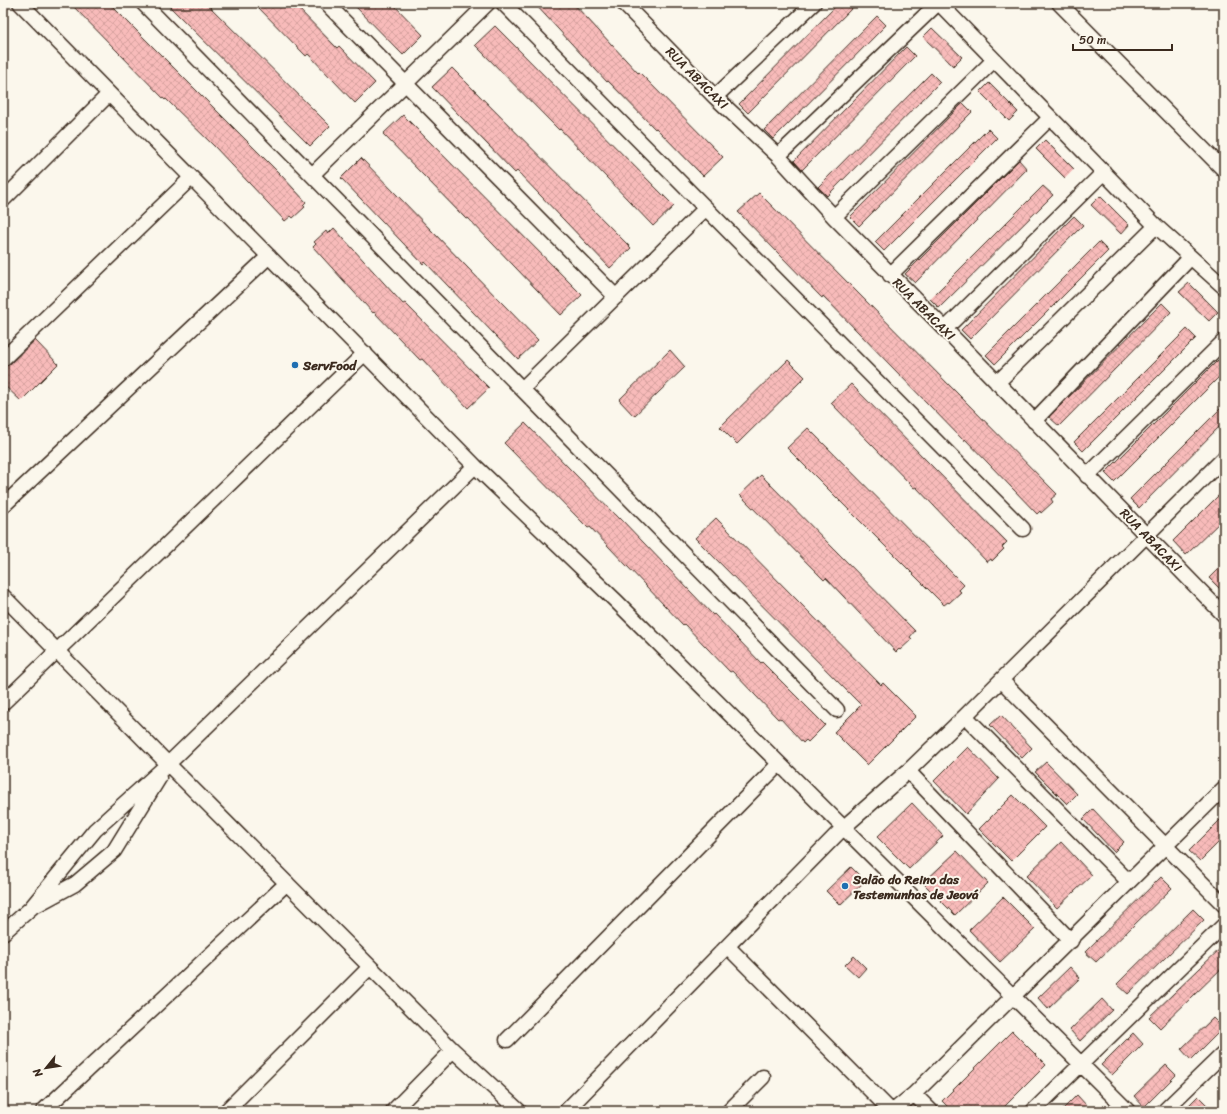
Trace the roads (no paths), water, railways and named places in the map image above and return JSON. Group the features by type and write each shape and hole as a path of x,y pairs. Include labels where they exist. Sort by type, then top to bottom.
{"street":[{"path":"20,3 475,466 616,601 1128,1111"},
{"path":"143,3 837,710"},
{"path":"326,3 616,297"},
{"path":"312,175 488,3"},
{"path":"503,3 1022,529"},
{"name":"RUA ABACAXI","path":"624,3 715,97 778,156 834,218 946,329 1034,422 1224,615"},
{"path":"715,97 814,3"},
{"path":"778,156 939,3 1156,226 1224,287"},
{"path":"1058,3 1224,170"},
{"path":"834,218 994,60"},
{"path":"3,200 108,94"},
{"path":"890,275 1050,118"},
{"path":"946,329 1104,172"},
{"path":"3,359 191,178"},
{"path":"522,389 706,208"},
{"path":"997,383 1156,226"},
{"path":"3,506 269,256"},
{"path":"1034,422 1190,258"},
{"path":"1087,476 1224,341"},
{"path":"3,703 365,353"},
{"path":"566,1111 843,828 908,771 1002,681 1224,458"},
{"path":"3,933 31,908 95,830 168,764 475,466"},
{"path":"3,596 453,1050 519,1111"},
{"path":"1002,681 1224,905"},
{"path":"965,716 1128,881"},
{"path":"31,908 75,884 114,851 168,764"},
{"path":"507,1040 779,764"},
{"path":"908,771 1071,941"},
{"path":"728,947 892,1111 914,1094 1014,997 1071,941 1128,881 1224,788"},
{"path":"43,1111 287,883"},
{"path":"1033,1111 1082,1065 1224,925"},
{"path":"226,1111 370,967"},
{"path":"393,1111 453,1050"},
{"path":"1164,1111 1224,1052"},
{"path":"729,1111 763,1076"},
{"path":"914,1094 931,1111"}],"place":[{"name":"ServFood","path":"295,365"},
{"name":"Salão do Reino das Testemunhas de Jeová","path":"845,886"}]}
